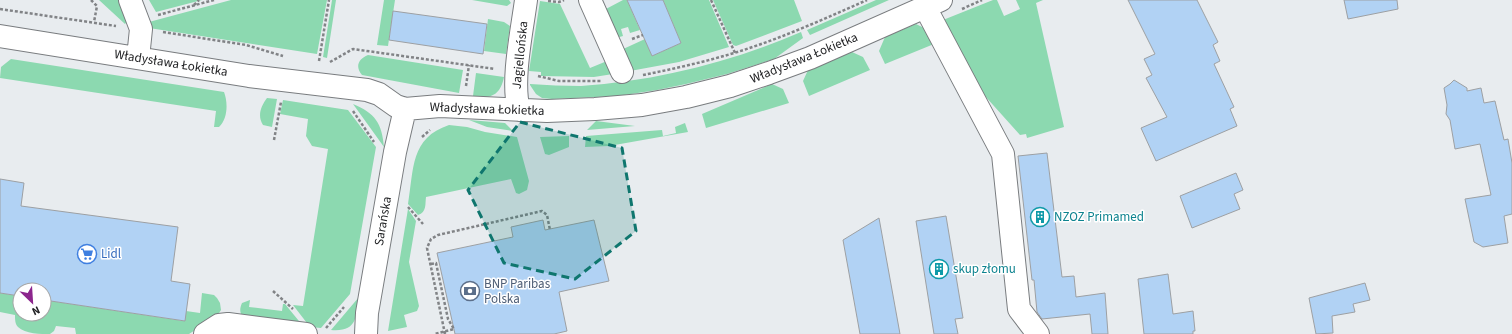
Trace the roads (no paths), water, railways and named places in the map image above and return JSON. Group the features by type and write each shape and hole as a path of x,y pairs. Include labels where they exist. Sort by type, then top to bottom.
{"street":[{"path":"130,0 141,29 138,58"},
{"name":"Jagiellońska","path":"519,110 516,98 517,72 526,0"},
{"path":"590,0 622,72"},
{"path":"933,3 1003,154 1019,309 1038,334"},
{"name":"Władysława Łokietka","path":"0,36 249,76 367,90 379,94 396,106 405,109 440,106 547,111 642,105 694,96 730,86 810,58 933,3"},
{"name":"Sarańska","path":"366,334 367,313 394,157 405,109"},
{"path":"205,334 219,326 228,324 316,331"}],"place":[{"name":"NZOZ Primamed","path":"1040,217"},
{"name":"Lidl","path":"87,254"},
{"name":"skup złomu","path":"939,269"},
{"name":"BNP Paribas Polska","path":"470,291"}]}
